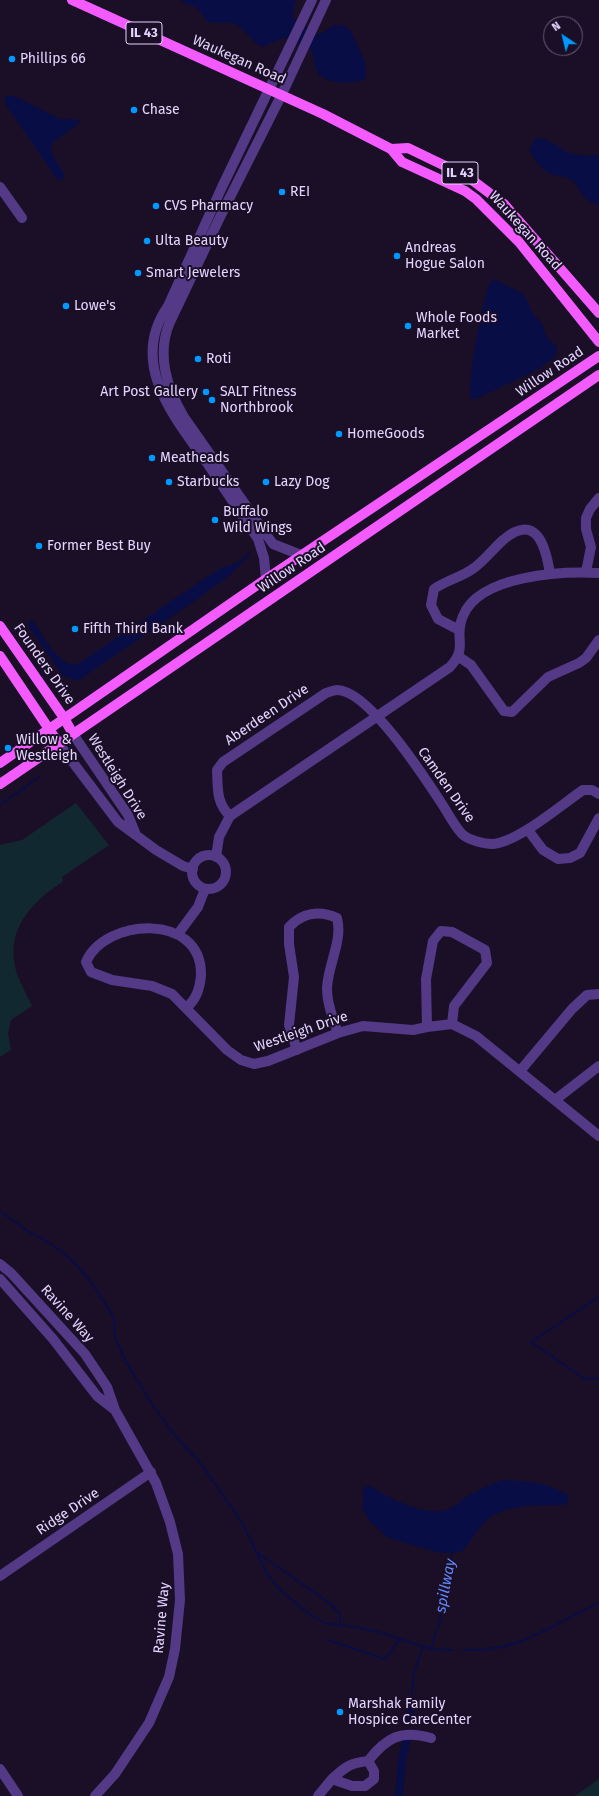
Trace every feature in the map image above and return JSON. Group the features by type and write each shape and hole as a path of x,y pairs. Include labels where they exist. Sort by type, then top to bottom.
{"main road":[{"name":"Waukegan Road","path":"72,0 282,94 391,149 402,162 465,191 476,199 519,242 599,342"},
{"name":"Waukegan Road","path":"391,149 408,148 415,151 468,177 504,204 599,313"},
{"name":"Willow Road","path":"0,763 301,555 599,356"},
{"name":"Willow Road","path":"0,784 599,375"},
{"name":"Founders Drive","path":"0,626 74,734"},
{"path":"0,656 59,744"}],"street":[{"path":"266,579 264,558 258,539 176,420 164,400 156,378 154,348 160,318 168,306 222,187 312,0"},
{"path":"301,555 273,544 184,417 174,400 168,384 164,366 163,351 168,326 221,215 282,94 326,0"},
{"path":"0,189 22,218"},
{"path":"586,572 591,547 586,529 586,518 590,509 599,498"},
{"path":"459,630 438,619 431,605 434,590 451,580 465,575 476,567 504,539 520,531 529,530 536,533 543,546 550,574"},
{"path":"216,857 219,837 230,816 450,667 459,657 461,648 459,630 463,615 471,604 490,590 523,579 550,574 586,572 599,573"},
{"path":"459,657 471,665 504,711 512,712 548,677 579,664 586,658 599,640"},
{"name":"Aberdeen Drive","path":"230,816 223,809 219,796 217,770 223,762 326,693 336,689 346,691 364,702 378,715"},
{"name":"Camden Drive","path":"378,715 434,791 463,835 479,842 493,844 508,840 528,830 583,790 592,790 599,794"},
{"name":"Westleigh Drive","path":"74,734 128,815 136,834"},
{"name":"Westleigh Drive","path":"59,744 118,822 129,832 136,834 156,850 183,866 193,869"},
{"path":"528,830 542,850 558,859 570,858 580,853 599,818"},
{"path":"202,857 216,857 224,864 226,875 221,885 216,888 205,889 197,883 193,874 194,865 202,857"},
{"path":"178,934 198,907 205,889"},
{"path":"297,1050 289,1025 294,977 289,944 289,927 297,918 315,913 330,915 337,918 340,928 327,987 331,1012 338,1033"},
{"name":"Westleigh Drive","path":"187,1008 195,1001 200,984 201,962 190,942 178,934 150,927 119,934 105,941 90,953 86,962 91,972 112,980 164,990 172,994 228,1050 241,1060 254,1064 268,1061 338,1033 363,1026 413,1030 452,1024"},
{"path":"426,1027 426,979 433,941 441,931 452,932 485,950 487,963 454,1006 452,1024 476,1036 599,1136"},
{"path":"520,1071 572,1009 587,995 599,994"},
{"path":"555,1100 599,1066"},
{"name":"Ravine Way","path":"0,1264 11,1273 85,1354 108,1387 115,1410 151,1472 170,1522 178,1554 180,1600 173,1655 167,1683 149,1723 115,1774 95,1796"},
{"name":"Ravine Way","path":"0,1278 53,1339 97,1396 115,1410"},
{"name":"Ridge Drive","path":"0,1576 151,1472"},
{"path":"318,1796 344,1767 368,1761 378,1749 397,1735 419,1734 431,1738"},
{"path":"332,1779 352,1786 365,1786 374,1779 374,1771 368,1761"},
{"path":"0,1769 18,1796"}],"shaded area":[{"path":"180,0 296,0 292,17 315,34 320,34 335,25 346,26 351,31 365,62 365,79 347,83 321,77 315,67 309,47 287,38 280,39 263,47 256,43 237,25 230,23 209,22 197,8"},
{"path":"7,96 14,96 60,119 80,120 75,126 51,145 53,156 64,174 63,180 57,179 6,105 4,99"},
{"path":"538,138 550,142 567,152 591,156 599,155 599,205 583,196 574,182 570,179 549,173 540,166 529,150 534,140"},
{"path":"494,279 522,293 533,314 543,325 546,336 557,347 557,351 554,358 537,370 476,399 471,399 470,391 473,360 483,305 490,283"},
{"path":"249,552 250,555 230,575 78,681 63,676 29,627 29,620 33,621 56,654 69,663 76,665 219,569 238,562"},
{"path":"76,803 109,845 62,877 62,882 39,900 22,920 14,945 14,959 17,974 32,1006 11,1020 8,1033 11,1050 0,1057 0,845 22,840"},
{"path":"503,1480 546,1485 569,1497 567,1503 563,1505 521,1507 501,1512 484,1523 461,1552 440,1553 388,1538 370,1521 362,1508 364,1496 362,1491 365,1487 370,1486 397,1501 419,1509 440,1511 451,1508 475,1492"},
{"path":"599,1779 599,1796 575,1796"}],"waterway":[{"path":"0,805 39,777"},
{"path":"0,1211 26,1230 53,1245 74,1262 92,1283 113,1316 116,1340 126,1362 154,1407 176,1437 202,1465 244,1526 267,1574 282,1592 311,1615 327,1624 344,1625 379,1632 431,1649 453,1650"},
{"path":"599,1297 531,1342 585,1379 599,1379"},
{"name":"spillway","path":"438,1628 453,1550"},
{"path":"258,1553 332,1605 340,1614 340,1624"},
{"path":"463,1650 483,1650 518,1642 534,1636 599,1603"},
{"path":"431,1649 436,1632"},
{"path":"328,1640 385,1659 400,1639"},
{"path":"410,1713 414,1672 423,1647"},
{"path":"409,1718 410,1713"},
{"path":"399,1796 402,1761 406,1741"}],"place":[{"name":"Phillips 66","path":"12,59"},
{"name":"Chase","path":"134,110"},
{"name":"REI","path":"282,192"},
{"name":"CVS Pharmacy","path":"156,206"},
{"name":"Ulta Beauty","path":"147,241"},
{"name":"Andreas Hogue Salon","path":"397,256"},
{"name":"Smart Jewelers","path":"138,273"},
{"name":"Lowe's","path":"66,306"},
{"name":"Whole Foods Market","path":"408,326"},
{"name":"Roti","path":"198,359"},
{"name":"Art Post Gallery","path":"206,392"},
{"name":"SALT Fitness Northbrook","path":"212,400"},
{"name":"HomeGoods","path":"339,434"},
{"name":"Meatheads","path":"152,458"},
{"name":"Starbucks","path":"169,482"},
{"name":"Lazy Dog","path":"266,482"},
{"name":"Buffalo Wild Wings","path":"215,520"},
{"name":"Former Best Buy","path":"39,546"},
{"name":"Fifth Third Bank","path":"75,629"},
{"name":"Willow & Westleigh","path":"8,748"},
{"name":"Marshak Family Hospice CareCenter","path":"340,1712"}]}
